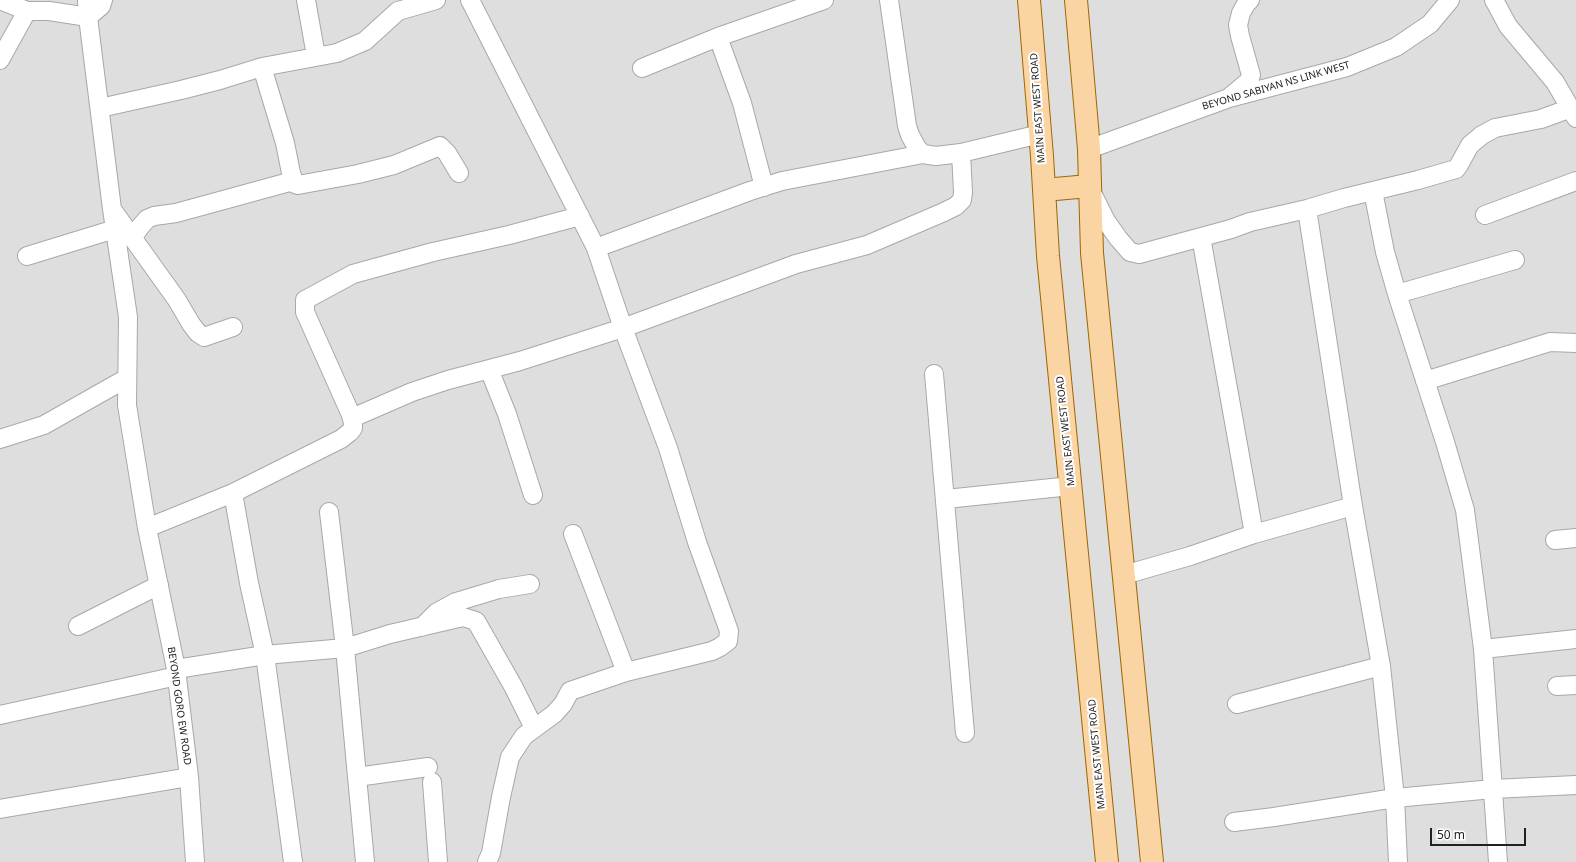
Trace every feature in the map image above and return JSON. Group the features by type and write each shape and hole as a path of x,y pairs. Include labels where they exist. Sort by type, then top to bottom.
{"main road":[{"name":"MAIN EAST WEST ROAD","path":"1029,0 1048,256 1107,862"},
{"path":"1076,0 1089,149 1092,253 1152,862"},
{"path":"1044,190 1089,186"}],"street":[{"path":"0,0 27,11 50,11 88,9 101,6 103,0"},
{"path":"306,0 316,56"},
{"path":"100,108 200,85 262,67 337,53 365,41 398,11 436,0"},
{"path":"470,0 596,248 623,328 668,448 697,542 729,631 728,642 712,651 626,672 570,691 563,704 554,714 524,736 510,757 500,797 491,853 487,862"},
{"path":"642,68 718,37 824,0"},
{"path":"889,0 907,126 917,148 923,154"},
{"path":"1229,98 1249,81 1251,75 1238,25 1241,13 1250,0"},
{"name":"BEYOND SABIYAN NS LINK WEST","path":"1089,149 1229,98 1347,67 1396,47 1430,24 1450,0"},
{"path":"1089,186 1106,221 1118,238 1130,252 1139,254 1231,230 1250,222 1307,209 1456,169 1470,144 1495,128 1574,113 1555,82 1508,26 1494,0"},
{"name":"BEYOND GORO EW ROAD","path":"88,9 112,209 128,317 127,404 147,528 176,672 189,777 195,862"},
{"path":"0,60 27,11"},
{"path":"718,37 742,103 764,187"},
{"path":"262,67 285,143 293,181 295,184 298,185 358,174 394,165 440,146 447,153 459,173"},
{"path":"596,248 782,181 923,154 936,156 961,153 1040,134"},
{"path":"352,418 412,392 448,380 520,361 623,328 796,264 868,245 956,206 962,200 963,192 961,153"},
{"path":"133,237 144,223 154,216 176,213 293,181"},
{"path":"1485,215 1576,181"},
{"path":"1373,191 1385,252 1397,294 1465,510 1483,650 1498,862"},
{"path":"112,209 177,300 198,333 204,337 232,327"},
{"path":"1307,209 1353,506 1381,666 1395,798 1398,862"},
{"path":"147,528 233,493 341,439 353,428 352,418 305,312 305,300 352,274 580,216"},
{"path":"27,256 115,229"},
{"path":"1201,237 1254,534"},
{"path":"1397,294 1515,260"},
{"path":"1425,381 1550,342 1576,344"},
{"path":"489,369 507,414 533,495"},
{"path":"934,374 946,499 965,733"},
{"path":"0,439 44,425 127,378"},
{"path":"946,499 1071,486"},
{"path":"233,493 249,583 265,655 293,862"},
{"path":"1124,575 1190,556 1254,534 1353,506"},
{"path":"329,512 345,648 365,862"},
{"path":"573,534 626,672"},
{"path":"1555,540 1576,538"},
{"path":"422,628 436,613 456,602 499,590 530,584"},
{"path":"78,626 159,585"},
{"path":"0,715 176,672 265,655 345,648 390,634 422,628 463,617 476,621 513,686 534,728"},
{"path":"1483,650 1576,639"},
{"path":"1237,704 1381,666"},
{"path":"1557,686 1576,685"},
{"path":"357,776 430,775 438,862"},
{"path":"0,809 189,777"},
{"path":"1234,822 1395,798 1493,789 1576,785"}],"shaded area":[{"path":"0,0 1576,0 1576,862 0,862"}]}
